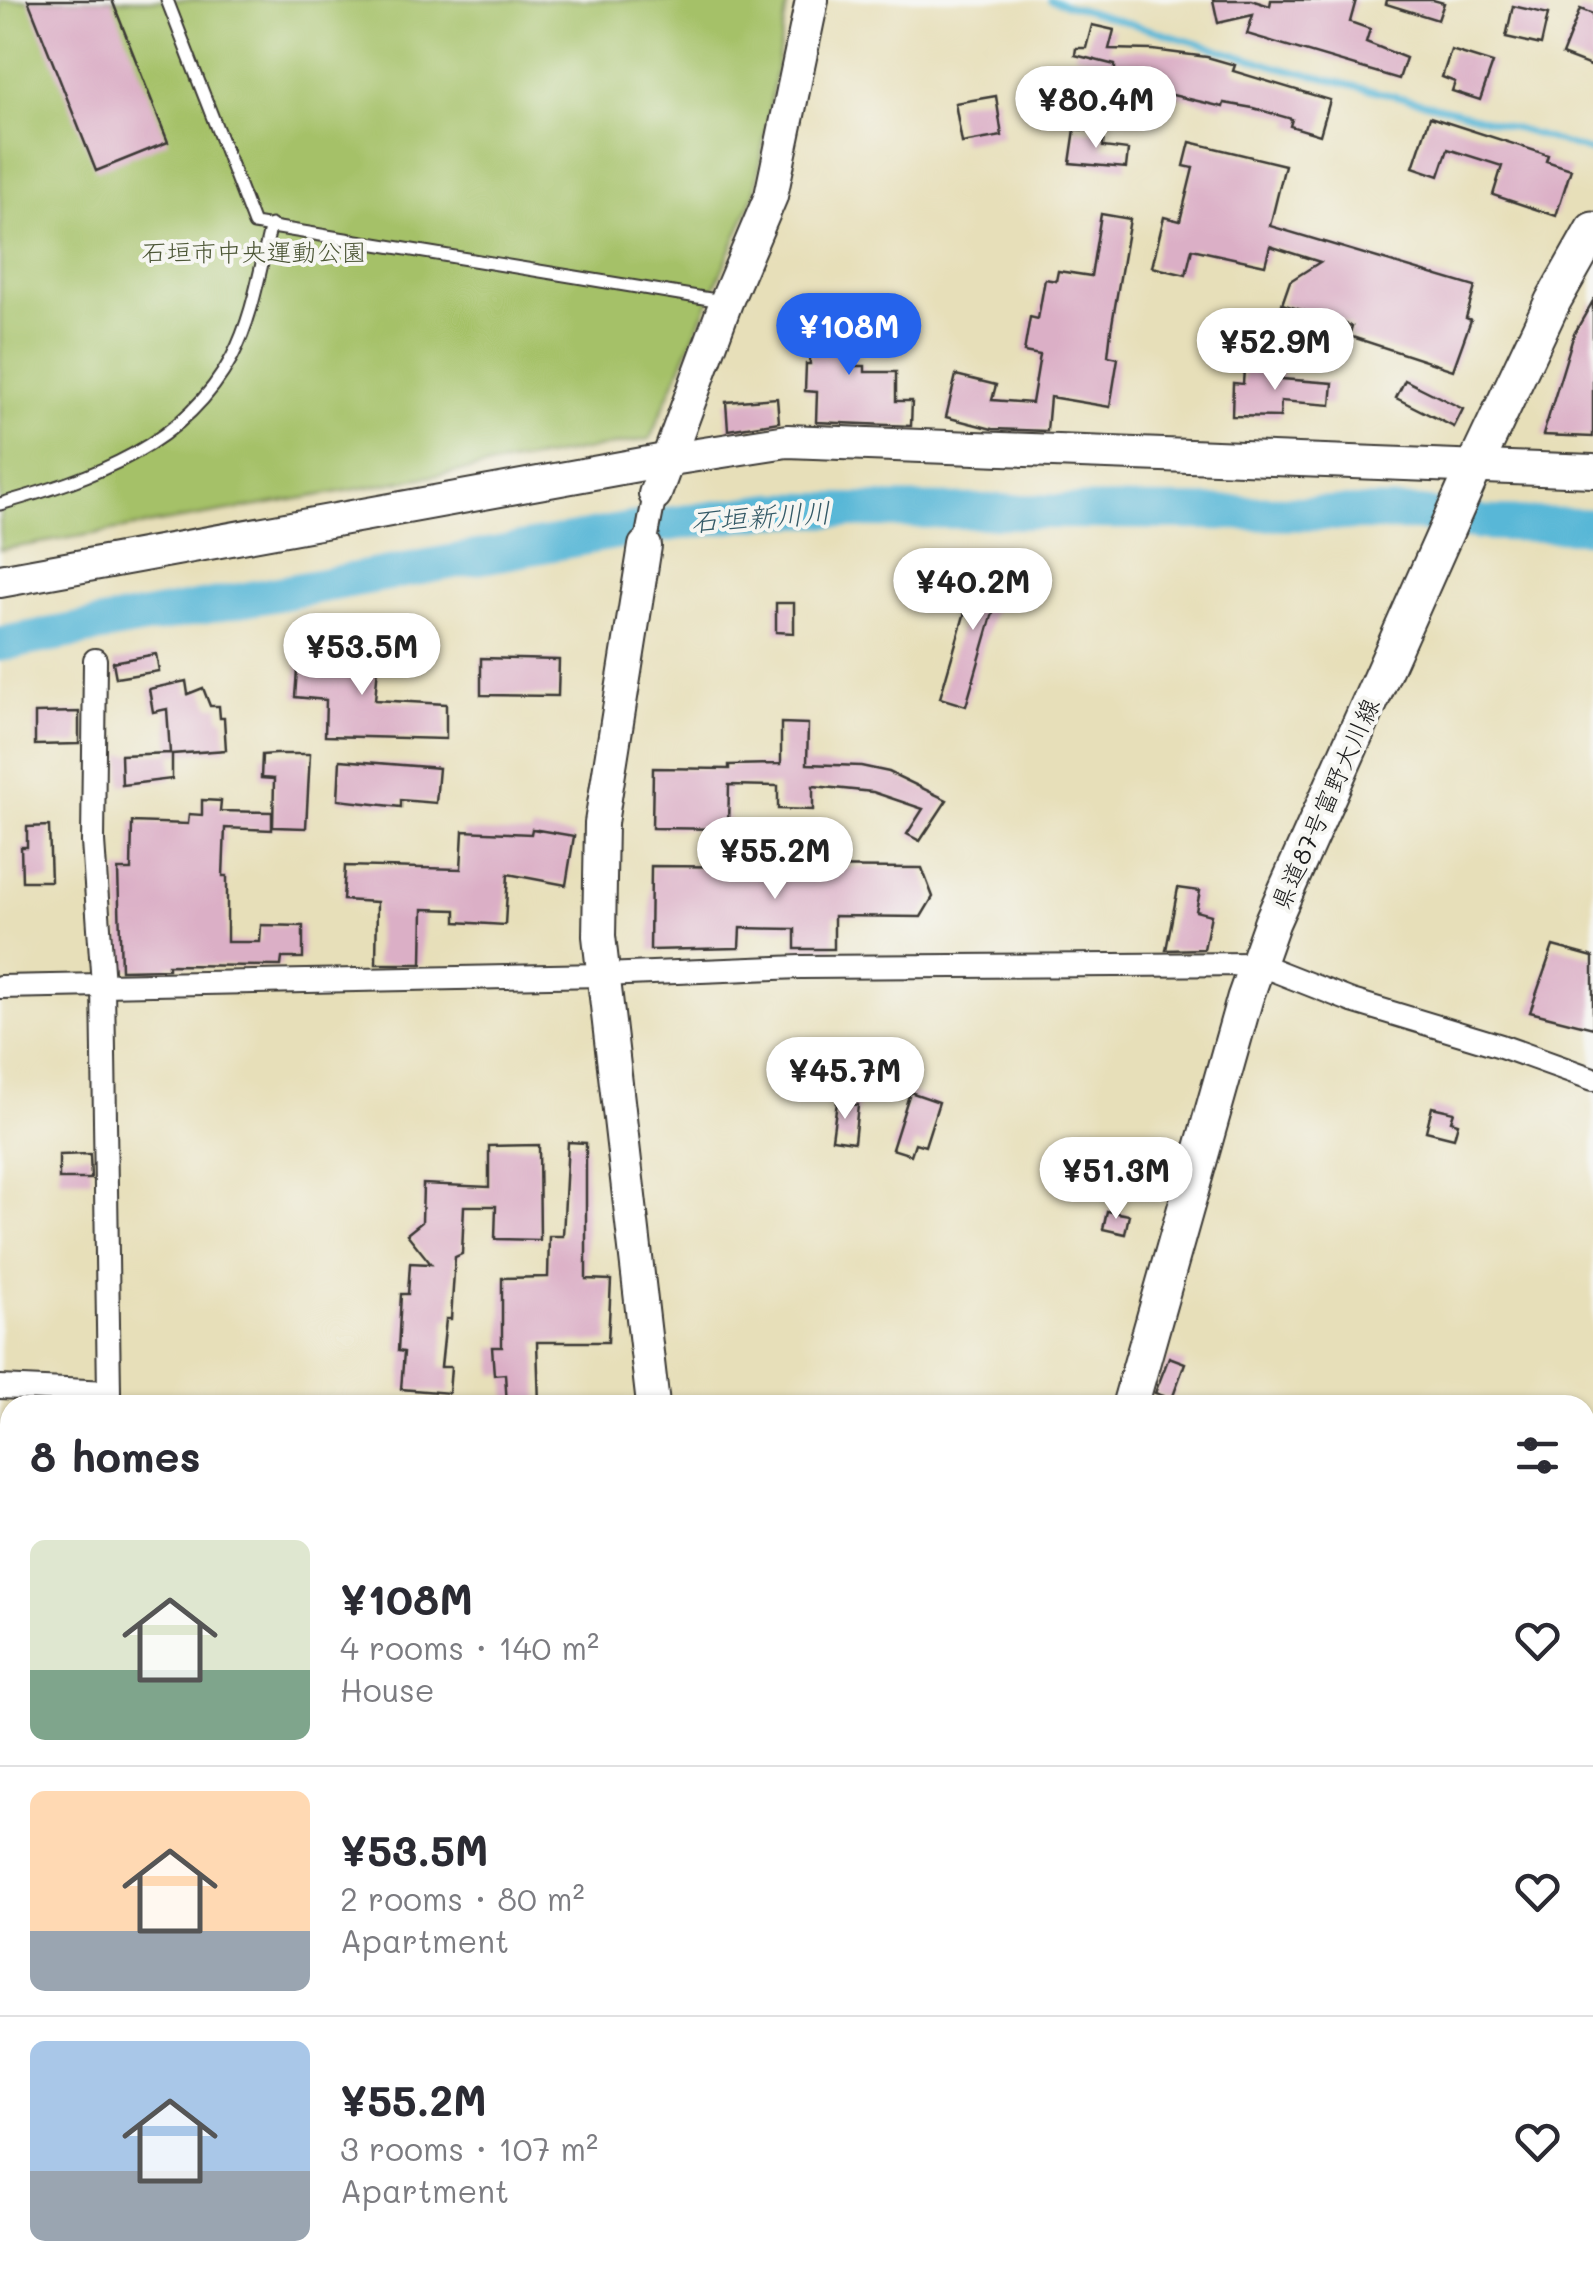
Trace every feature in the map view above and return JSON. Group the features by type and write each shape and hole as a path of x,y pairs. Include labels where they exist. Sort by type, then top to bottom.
{"main road":[{"name":"県道87号富野大川線","path":"1133,1395 1272,922 1468,480 1553,300 1593,230"}],"street":[{"path":"652,1395 599,936 601,823 654,494 726,302 771,196 812,0"},
{"path":"0,582 787,441 1468,480 1593,471"},
{"path":"0,1387 109,1392 103,985 93,842 94,660"},
{"path":"0,988 800,967 1258,964 1352,1001 1501,1046 1593,1079"}],"lane":[{"path":"168,0 254,224 726,302"},
{"path":"0,504 74,483 132,457 168,433 208,396 234,355 250,310 271,225"}],"green space":[{"name":"石垣市中央運動公園","path":"0,0 788,0 755,193 650,439 0,550"}],"building":[{"path":"28,0 112,0 168,142 96,171"},
{"path":"1213,0 1251,0 1270,6 1271,0 1356,0 1350,22 1370,29 1366,42 1406,58 1399,79 1247,34 1253,15 1218,23"},
{"path":"1387,0 1444,3 1438,20 1386,4"},
{"path":"1513,6 1548,14 1541,45 1506,37"},
{"path":"1580,9 1593,14 1593,67 1562,55"},
{"path":"1092,25 1114,30 1109,49 1207,57 1235,65 1233,71 1330,100 1320,135 1290,126 1292,119 1253,108 1224,103 1223,107 1147,89 1149,76 1115,75 1115,65 1075,55 1076,48 1086,48"},
{"path":"1451,50 1493,63 1480,100 1452,91 1455,82 1442,77"},
{"path":"996,96 1002,136 962,143 955,103"},
{"path":"1430,117 1548,155 1546,161 1571,169 1556,216 1493,195 1502,166 1448,149 1439,176 1413,167"},
{"path":"1075,129 1104,132 1103,147 1128,150 1126,168 1070,163"},
{"path":"1190,142 1285,165 1270,226 1475,287 1466,318 1471,320 1453,370 1349,336 1352,326 1282,304 1290,281 1320,262 1270,246 1265,265 1192,249 1186,275 1152,267 1164,217 1180,221 1193,168 1184,166"},
{"path":"1101,214 1130,219 1108,356 1118,358 1110,407 1050,397 1047,431 992,429 946,417 956,375 996,385 992,400 1032,403 1040,355 1024,352 1030,317 1038,319 1045,279 1056,281 1058,271 1091,276"},
{"path":"1593,301 1593,437 1543,435 1574,334"},
{"path":"809,313 855,313 855,366 865,366 865,372 896,372 896,401 912,401 911,426 816,422 817,392 805,391 806,364 810,364"},
{"path":"1244,369 1282,370 1282,379 1333,383 1331,405 1281,401 1280,417 1232,416 1233,383 1243,384"},
{"path":"1405,380 1463,409 1454,427 1396,398"},
{"path":"777,398 779,422 728,430 726,402"},
{"path":"980,560 1006,567 966,706 940,698"},
{"path":"776,603 794,603 794,633 776,632"},
{"path":"299,643 317,645 317,651 379,655 375,700 446,704 446,739 325,736 326,700 295,697"},
{"path":"156,654 159,671 116,678 113,662"},
{"path":"481,658 559,660 558,696 481,695"},
{"path":"186,681 188,694 203,688 210,706 219,706 220,718 224,718 226,750 172,754 172,779 122,785 121,755 170,753 167,709 153,712 149,689"},
{"path":"79,712 79,744 35,745 35,713"},
{"path":"781,723 808,724 807,764 861,766 889,772 947,800 920,841 907,834 923,809 873,792 813,786 813,810 778,809 778,786 729,785 728,829 652,828 653,768 729,769 729,765 781,764"},
{"path":"310,754 306,828 273,827 274,779 261,778 262,755"},
{"path":"340,760 439,768 436,803 401,800 401,807 338,800"},
{"path":"202,800 221,801 220,811 272,812 272,830 225,828 227,942 260,942 261,925 303,926 303,958 282,958 281,966 168,965 168,969 121,970 118,870 131,870 132,822 188,824 189,814 202,815"},
{"path":"49,826 51,881 22,881 21,847 27,847 27,827"},
{"path":"532,829 574,836 566,885 508,874 505,925 456,922 456,910 423,909 422,964 376,964 377,902 343,900 345,866 461,869 463,831 531,834"},
{"path":"651,866 922,868 933,897 921,917 834,916 834,949 795,949 795,929 740,928 739,948 650,950"},
{"path":"1178,888 1200,891 1196,911 1211,915 1204,949 1166,950"},
{"path":"1553,946 1593,957 1593,1028 1530,1012"},
{"path":"910,1092 939,1102 925,1146 915,1143 911,1155 892,1149"},
{"path":"837,1102 858,1105 854,1142 832,1139"},
{"path":"1432,1107 1454,1112 1451,1121 1458,1123 1454,1138 1426,1131"},
{"path":"568,1142 586,1143 586,1279 611,1280 608,1342 537,1342 539,1395 506,1395 505,1374 494,1375 492,1347 502,1347 502,1278 548,1277 549,1236 563,1236"},
{"path":"539,1145 540,1240 495,1239 496,1206 464,1206 462,1254 455,1257 451,1319 446,1319 441,1367 451,1367 449,1393 401,1389 401,1294 408,1294 410,1263 431,1264 407,1234 422,1222 423,1184 489,1187 489,1146"},
{"path":"90,1154 91,1179 59,1179 59,1155"},
{"path":"1107,1211 1129,1215 1125,1234 1103,1229"},
{"path":"1169,1357 1185,1363 1173,1395 1155,1393"}],"waterway":[{"path":"1050,0 1278,67 1457,111 1593,152"},
{"name":"石垣新川川","path":"0,644 633,529 774,510 1419,514 1484,523 1593,526"}]}
